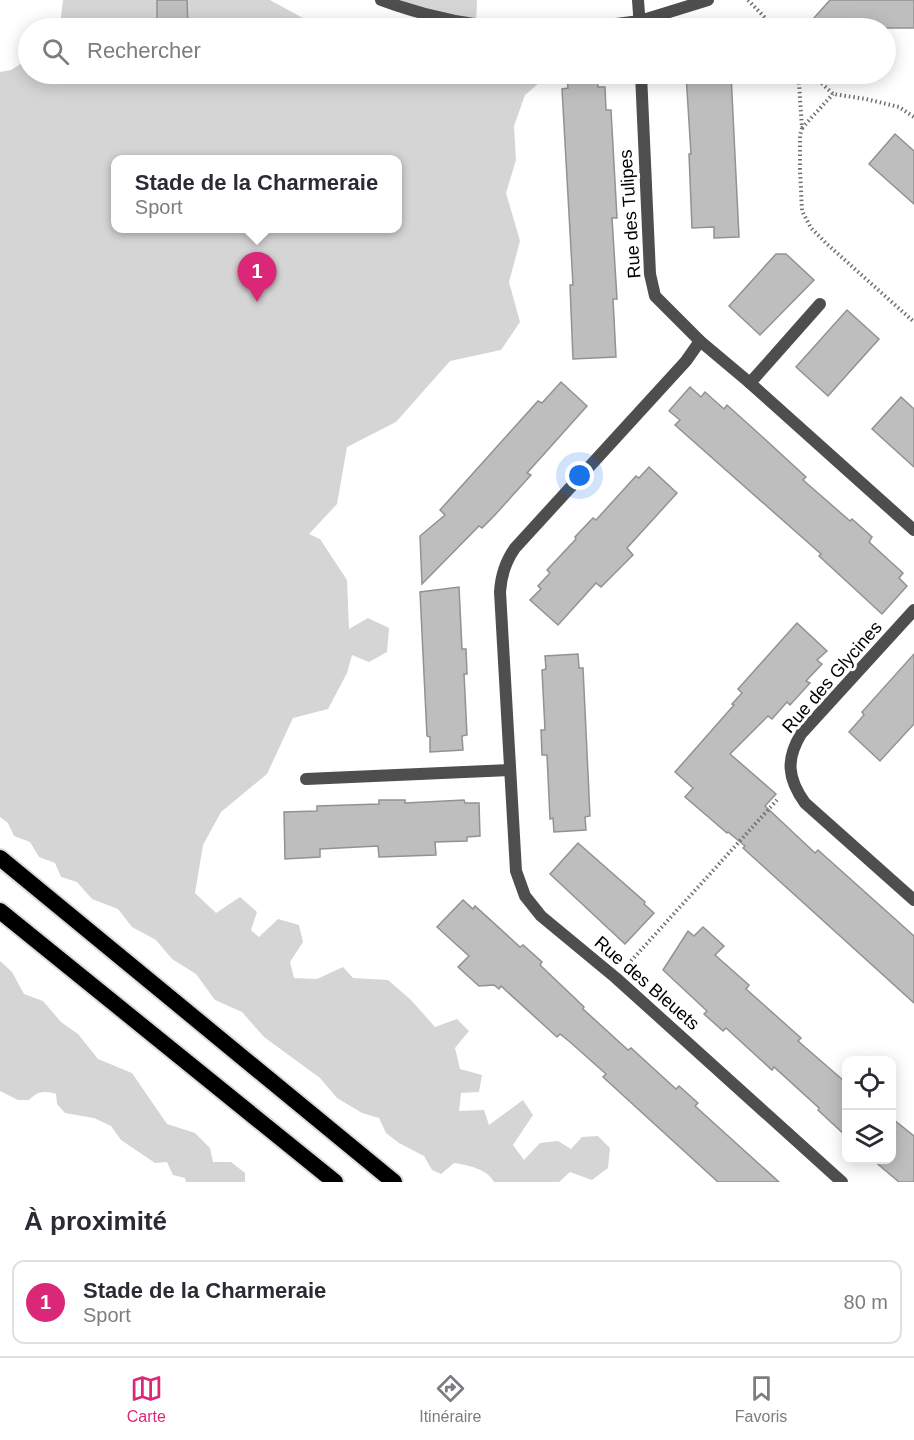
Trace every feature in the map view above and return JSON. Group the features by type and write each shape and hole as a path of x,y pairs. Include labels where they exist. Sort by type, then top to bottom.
{"highway":[{"path":"0,858 394,1182"},
{"path":"0,911 336,1182"}],"street":[{"path":"381,0 441,18"},
{"path":"638,0 639,18"},
{"path":"659,18 708,0"},
{"name":"Rue des Tulipes","path":"640,84 650,274 655,296 700,340 914,530"},
{"path":"750,383 820,304"},
{"name":"Rue des Bleuets","path":"700,340 686,361 515,548 503,572 500,592 516,871 525,896 541,916 616,978 842,1182"},
{"name":"Rue des Glycines","path":"914,610 801,734 793,748 790,762 795,785 805,803 914,900"},
{"path":"306,779 510,771"}],"path":[{"path":"748,0 765,18"},
{"path":"799,84 802,128 800,135 802,211 811,228 826,244 914,322"},
{"path":"822,84 833,94 900,107 914,117"},
{"path":"802,128 833,94"},
{"path":"616,978 762,815 795,785"}],"shaded area":[{"path":"63,0 270,0 303,18 61,18"},
{"path":"381,0 477,0 476,18 449,18"},
{"path":"18,65 18,84 538,84 525,95 514,126 516,160 506,193 520,241 509,282 520,322 501,350 450,361 396,422 347,447 337,504 309,534 320,539 347,580 349,629 368,618 389,628 387,652 369,662 352,655 347,673 328,709 293,718 267,774 221,812 203,845 195,893 216,913 240,897 257,912 251,930 259,937 278,919 299,925 303,942 290,962 294,978 317,979 343,967 353,978 388,980 411,1000 435,1027 457,1019 469,1031 455,1048 460,1069 482,1075 479,1092 461,1093 459,1111 484,1110 489,1125 523,1100 533,1115 513,1145 524,1160 540,1143 558,1141 571,1149 582,1137 598,1136 610,1148 608,1168 592,1180 570,1172 559,1182 494,1182 482,1171 454,1163 441,1174 432,1170 424,1156 399,1143 386,1133 379,1118 362,1113 337,1098 320,1078 264,1037 242,1012 215,1000 196,974 172,959 156,940 132,927 118,909 92,899 77,882 61,877 55,863 39,857 30,842 14,836 8,823 0,817 0,72 11,70"},
{"path":"0,961 12,972 24,994 43,1001 61,1022 78,1034 98,1059 132,1073 167,1124 195,1133 210,1148 213,1162 231,1162 245,1173 245,1182 186,1182 185,1178 173,1175 167,1162 155,1163 121,1140 111,1126 94,1118 65,1113 57,1104 56,1094 41,1092 29,1100 18,1100 0,1091"}],"building":[{"path":"157,0 187,0 188,18 157,18"},
{"path":"830,0 914,0 914,28 896,28 896,18 814,18"},
{"path":"568,84 598,84 598,87 605,87 606,110 611,110 617,218 612,218 617,299 613,299 616,357 573,359 570,285 573,285 562,89 568,88"},
{"path":"687,84 731,84 739,237 714,238 714,227 692,228 689,154 691,154"},
{"path":"895,134 914,151 914,204 869,164"},
{"path":"776,254 786,254 814,280 760,335 729,306"},
{"path":"847,310 879,339 828,396 796,367"},
{"path":"561,382 587,406 527,473 531,475 494,516 482,528 479,526 422,584 420,536 445,515 440,510 538,401 542,403"},
{"path":"690,387 701,397 705,392 724,409 727,405 806,477 803,480 872,537 869,542 903,573 899,578 907,586 882,614 819,556 821,554 675,425 680,420 669,411"},
{"path":"901,397 914,409 914,467 872,429"},
{"path":"649,467 677,493 627,548 633,555 601,587 596,583 558,625 530,600 541,589 538,586 550,573 547,570 593,518 596,520 636,476 639,478"},
{"path":"459,587 462,649 466,649 467,674 464,674 467,735 462,736 463,750 430,752 430,737 427,736 420,592"},
{"path":"797,623 827,651 817,660 822,664 806,681 810,683 790,705 787,702 772,719 768,716 730,754 776,794 765,806 815,853 818,850 914,936 914,1003 743,848 745,846 685,797 693,788 675,772 734,705 732,704 742,693 738,689"},
{"path":"578,654 579,668 583,668 590,816 585,817 586,830 554,832 553,818 550,819 547,755 542,755 541,730 545,730 542,670 546,669 545,656"},
{"path":"914,654 914,724 880,761 849,732 864,715 862,712"},
{"path":"379,800 405,800 405,803 464,800 465,803 479,803 480,836 467,837 467,841 435,842 436,855 379,857 378,846 320,849 320,857 285,859 284,812 317,811 317,806 379,804"},
{"path":"578,843 645,902 644,904 654,913 625,944 550,874"},
{"path":"463,900 473,909 475,906 520,947 523,945 542,962 540,965 584,1007 583,1009 676,1089 679,1086 698,1103 695,1106 779,1182 718,1182 603,1077 606,1074 570,1042 560,1034 557,1037 501,986 499,989 494,985 479,986 458,967 469,956 437,927"},
{"path":"703,927 724,946 715,955 749,985 746,989 801,1038 798,1041 842,1079 842,1132 774,1067 772,1070 726,1028 723,1031 704,1014 707,1011 663,970 688,931 694,936"},
{"path":"896,1122 914,1136 914,1182 899,1182 878,1164 896,1164"}],"place":[{"name":"Stade de la Charmeraie","path":"257,302"}]}
